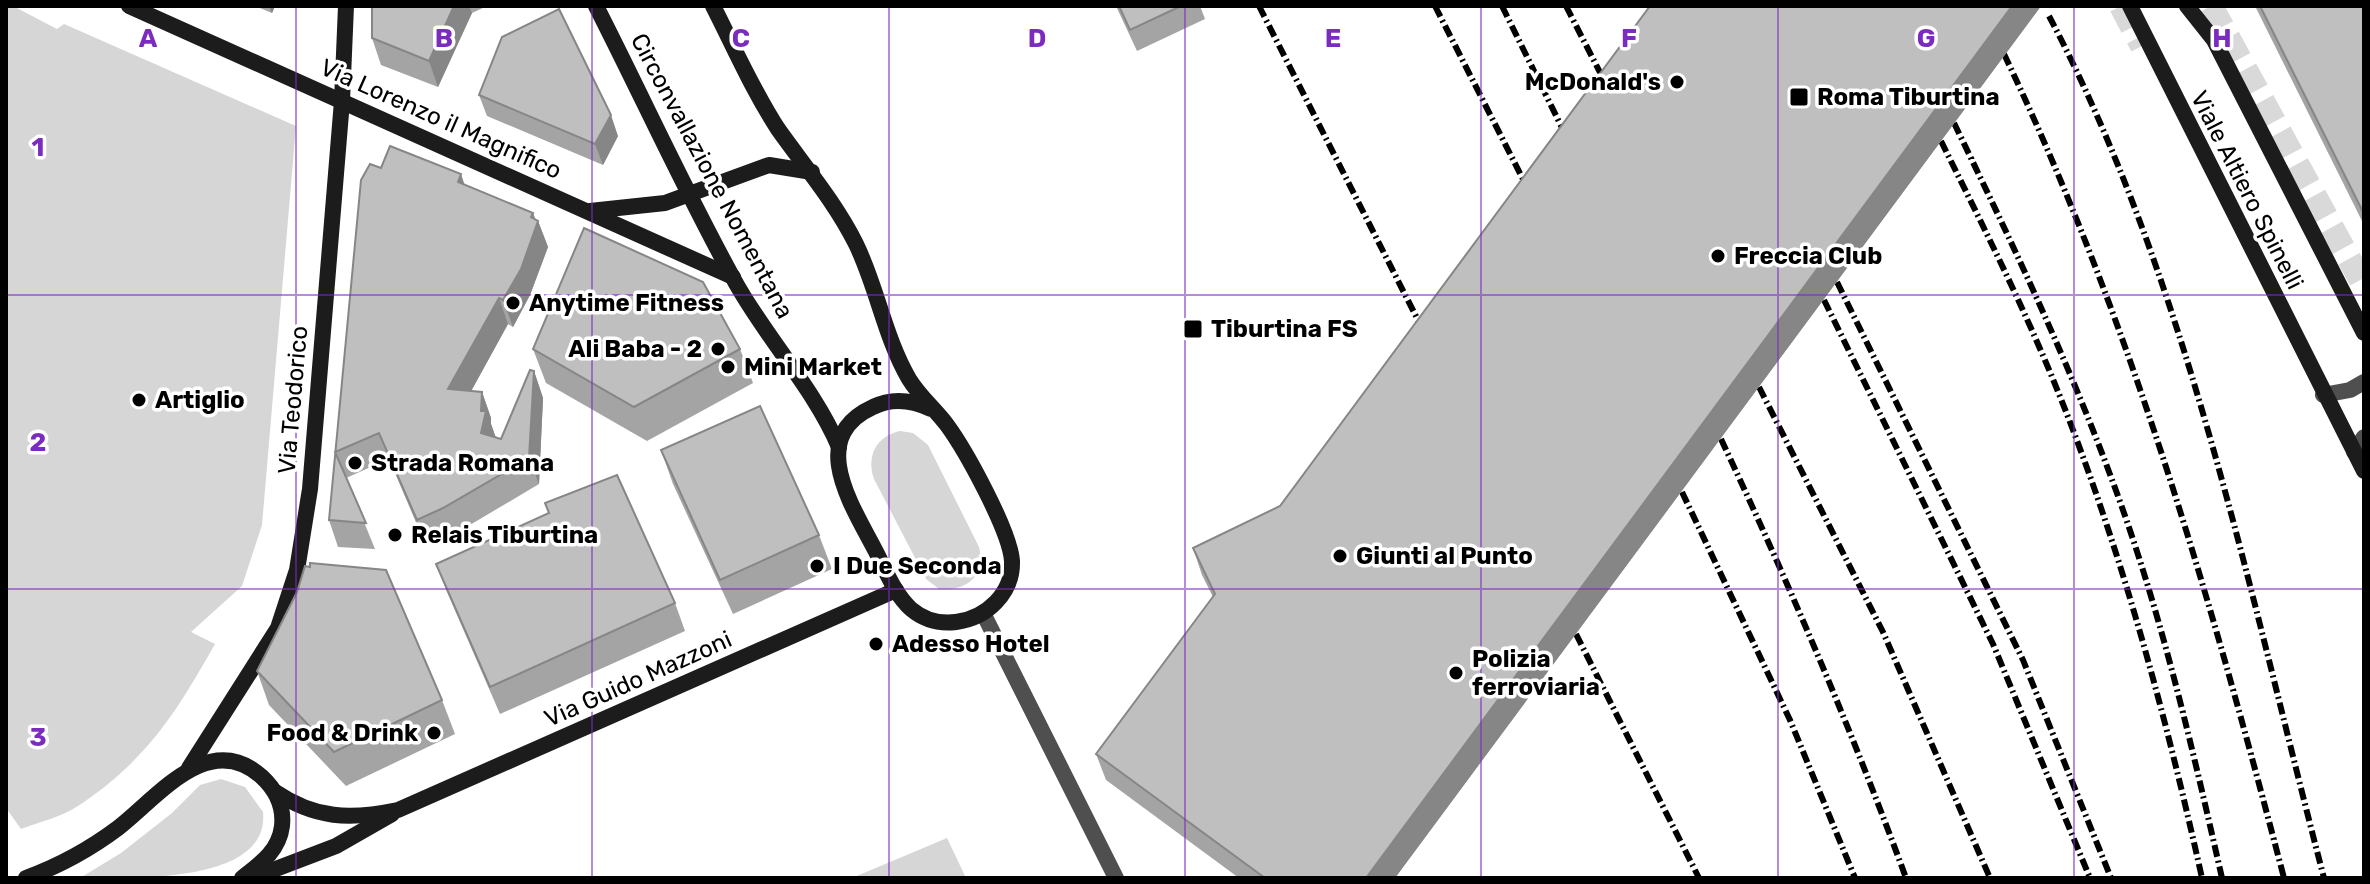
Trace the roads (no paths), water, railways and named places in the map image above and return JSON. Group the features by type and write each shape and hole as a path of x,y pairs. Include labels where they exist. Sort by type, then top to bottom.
{"street":[{"name":"Via Lorenzo il Magnifico","path":"129,6 733,277"},
{"name":"Via Teodorico","path":"189,768 273,637 297,570 310,489 342,101 346,6"},
{"name":"Circonvallazione Nomentana","path":"596,6 733,277 775,348 821,411 839,447 840,476 845,492 896,590 910,608 935,621 960,622 983,613"},
{"path":"713,6 777,127 812,172 856,243 878,294 901,363 959,445 1010,549 1012,566 1005,592 983,613 1116,878"},
{"name":"Viale Altiero Spinelli","path":"2130,6 2323,395 2364,471"},
{"name":"Viale Altiero Spinelli","path":"2187,6 2214,40 2364,333"},
{"path":"589,211 649,206 692,195 769,165 812,172"},
{"path":"2323,395 2364,382"},
{"path":"839,447 854,420 877,405 909,401 931,409"},
{"path":"2354,452 2364,437"},
{"name":"Via Guido Mazzoni","path":"252,878 336,846 398,810 896,590"},
{"name":"Via Guido Mazzoni","path":"189,768 228,759 250,768 274,791 301,807 337,817 398,810"},
{"path":"26,878 67,861 103,838 189,768"},
{"path":"242,878 266,858 278,842 282,820 274,791"}],"tunnel":[{"path":"2121,6 2142,46"},
{"path":"2211,6 2364,286"}],"railway":[{"path":"1259,6 1428,340"},
{"path":"1435,6 1533,199"},
{"path":"1502,6 1571,146"},
{"path":"1566,6 1610,92"},
{"path":"2049,16 2097,117 2140,221 2177,328 2240,549 2324,878"},
{"path":"2004,54 2090,254 2164,459 2227,667 2284,878"},
{"path":"1954,123 2066,364 2124,513 2166,649 2222,878"},
{"path":"1941,141 2039,347 2089,473 2144,645 2202,878"},
{"path":"1837,282 2023,660 2111,878"},
{"path":"1824,300 1993,644 2090,878"},
{"path":"1759,387 1883,632 1990,878"},
{"path":"1721,439 1818,657 1906,878"},
{"path":"1682,492 1790,720 1855,878"},
{"path":"1576,634 1699,878"}],"place":[{"name":"McDonald's","path":"1677,82"},
{"name":"Roma Tiburtina","path":"1799,97"},
{"name":"Freccia Club","path":"1718,256"},
{"name":"Anytime Fitness","path":"513,303"},
{"name":"Tiburtina FS","path":"1193,329"},
{"name":"Ali Baba - 2","path":"718,349"},
{"name":"Mini Market","path":"728,367"},
{"name":"Artiglio","path":"139,400"},
{"name":"Strada Romana","path":"355,463"},
{"name":"Relais Tiburtina","path":"395,535"},
{"name":"Giunti al Punto","path":"1340,556"},
{"name":"I Due Seconda","path":"817,566"},
{"name":"Adesso Hotel","path":"876,644"},
{"name":"Polizia ferroviaria","path":"1456,673"},
{"name":"Food & Drink","path":"434,733"}]}
